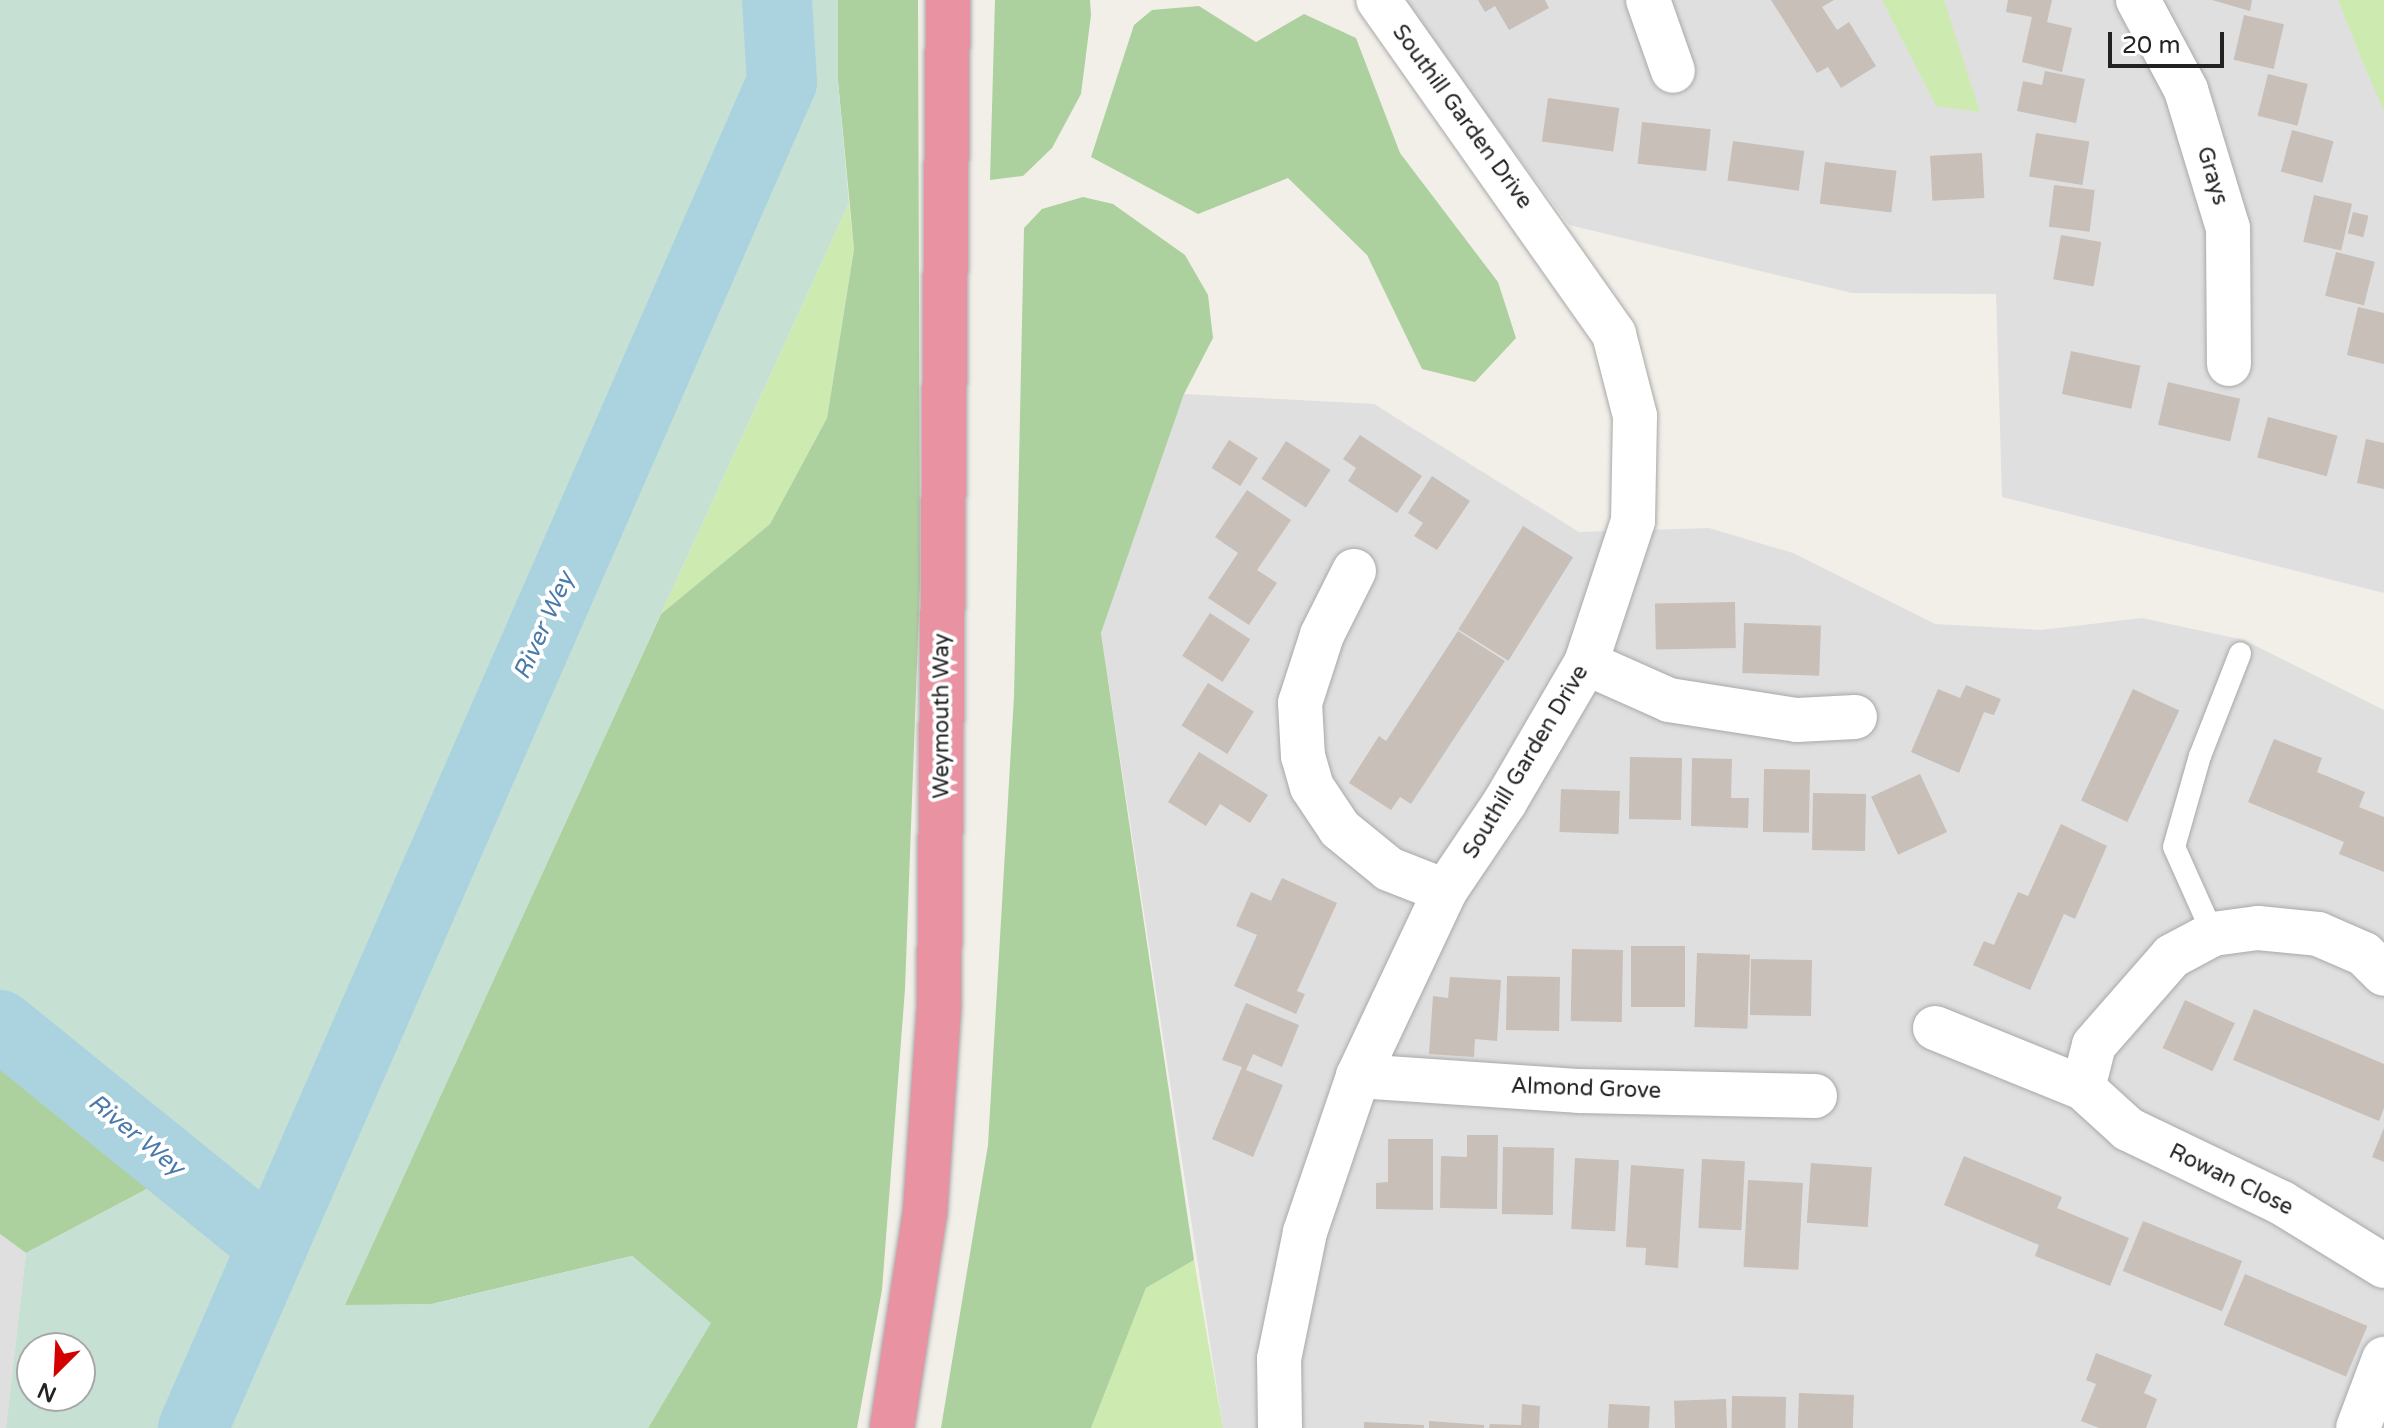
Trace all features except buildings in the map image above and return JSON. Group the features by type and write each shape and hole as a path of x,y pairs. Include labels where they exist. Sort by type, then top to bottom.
{"highway":[{"name":"Weymouth Way","path":"892,1428 925,1213 939,1005 948,0"}],"street":[{"name":"Southill Garden Drive","path":"1280,1428 1279,1359 1305,1232 1358,1076 1445,891 1505,802 1586,663 1633,521 1635,416 1614,334 1378,0"},
{"path":"1648,0 1673,71"},
{"name":"Grays","path":"2138,0 2186,90 2228,228 2229,364"},
{"path":"1354,571 1322,635 1300,703 1303,756 1312,787 1340,829 1389,869 1445,891"},
{"path":"1586,663 1669,700 1797,720 1855,717"},
{"path":"2083,1088 2094,1045 2172,956 2213,934 2258,928 2318,934 2364,954 2384,974"},
{"name":"Rowan Close","path":"1935,1028 2083,1088 2128,1129 2282,1203 2384,1266"},
{"name":"Almond Grove","path":"1358,1076 1580,1091 1815,1096"},
{"path":"2358,1428 2384,1359"}],"lane":[{"path":"2213,934 2174,847 2200,756 2240,654"}],"shaded area":[{"path":"1401,0 2384,0 2384,593 2002,497 1996,294 1852,293 1569,225"},
{"path":"1184,394 1374,404 1579,532 1709,528 1793,553 1935,624 2041,630 2142,618 2244,640 2384,710 2384,1428 1223,1428 1101,633"},
{"path":"0,1234 26,1253 6,1428 0,1428"}],"green space":[{"path":"0,0 838,0 838,81 849,203 345,1305 432,1304 632,1256 711,1323 648,1428 6,1428 16,1340 16,1412 96,1412 96,1332 17,1332 26,1253 162,1181 0,1069"},
{"path":"838,0 918,0 920,583 905,989 882,1290 857,1428 648,1428 710,1323 632,1256 432,1304 344,1306 661,614 770,524 827,418 854,249 838,81"},
{"path":"995,0 1090,0 1091,15 1081,94 1052,148 1023,176 990,180"},
{"path":"1882,0 1944,0 1980,112 1936,106"},
{"path":"2338,0 2384,0 2384,111 2363,63"},
{"path":"1199,6 1256,42 1304,14 1356,38 1400,153 1498,282 1516,338 1475,382 1422,369 1367,255 1288,178 1198,214 1091,157 1134,25 1152,10"},
{"path":"1083,197 1113,204 1185,255 1208,295 1213,338 1184,394 1101,633 1194,1260 1146,1288 1091,1428 941,1428 988,1145 1014,696 1024,228 1042,209"},
{"path":"849,203 854,248 827,418 770,524 661,614"},
{"path":"0,972 162,1181 26,1253 0,1234"},
{"path":"1194,1260 1223,1428 1091,1428 1146,1288"}],"waterway":[{"name":"River Wey","path":"193,1428 782,82 777,0"},
{"name":"River Wey","path":"0,1025 273,1246"}]}
